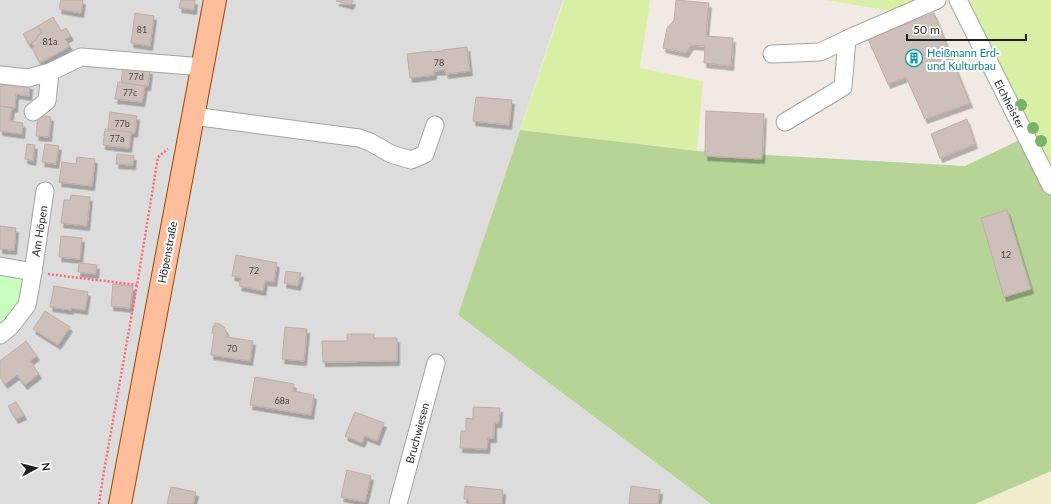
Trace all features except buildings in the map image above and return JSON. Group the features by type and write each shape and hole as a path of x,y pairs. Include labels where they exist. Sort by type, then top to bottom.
{"main road":[{"name":"Höpenstraße","path":"120,504 216,0"}],"street":[{"path":"772,54 820,52 937,0"},
{"name":"Eichheister","path":"958,0 1051,186"},
{"path":"785,122 843,87 847,39"},
{"path":"0,75 28,78 50,72 81,57 203,67"},
{"path":"33,112 48,101 50,72"},
{"path":"193,116 359,138 370,142 391,154 411,160 425,154 435,125"},
{"name":"Am Höpen","path":"0,335 10,327 27,305 46,191"},
{"name":"Am Höpen","path":"0,266 33,272"},
{"name":"Bruchwiesen","path":"398,504 436,363"}],"path":[{"path":"99,504 158,157 169,148"},
{"path":"33,272 137,285"}],"shaded area":[{"path":"0,0 563,0 458,315 711,504 0,504"},
{"path":"1051,471 1051,504 975,504"}],"green space":[{"path":"564,0 650,0 640,68 703,81 697,151 520,130"},
{"path":"826,0 919,0 897,12"},
{"path":"967,0 1051,0 1051,167"},
{"path":"520,130 697,151 965,166 1034,133 1051,167 1051,471 975,504 711,504 458,315"},
{"path":"0,266 33,272 26,304 0,333"}],"place":[{"name":"Heißmann Erd- und Kulturbau","path":"914,58"}]}
